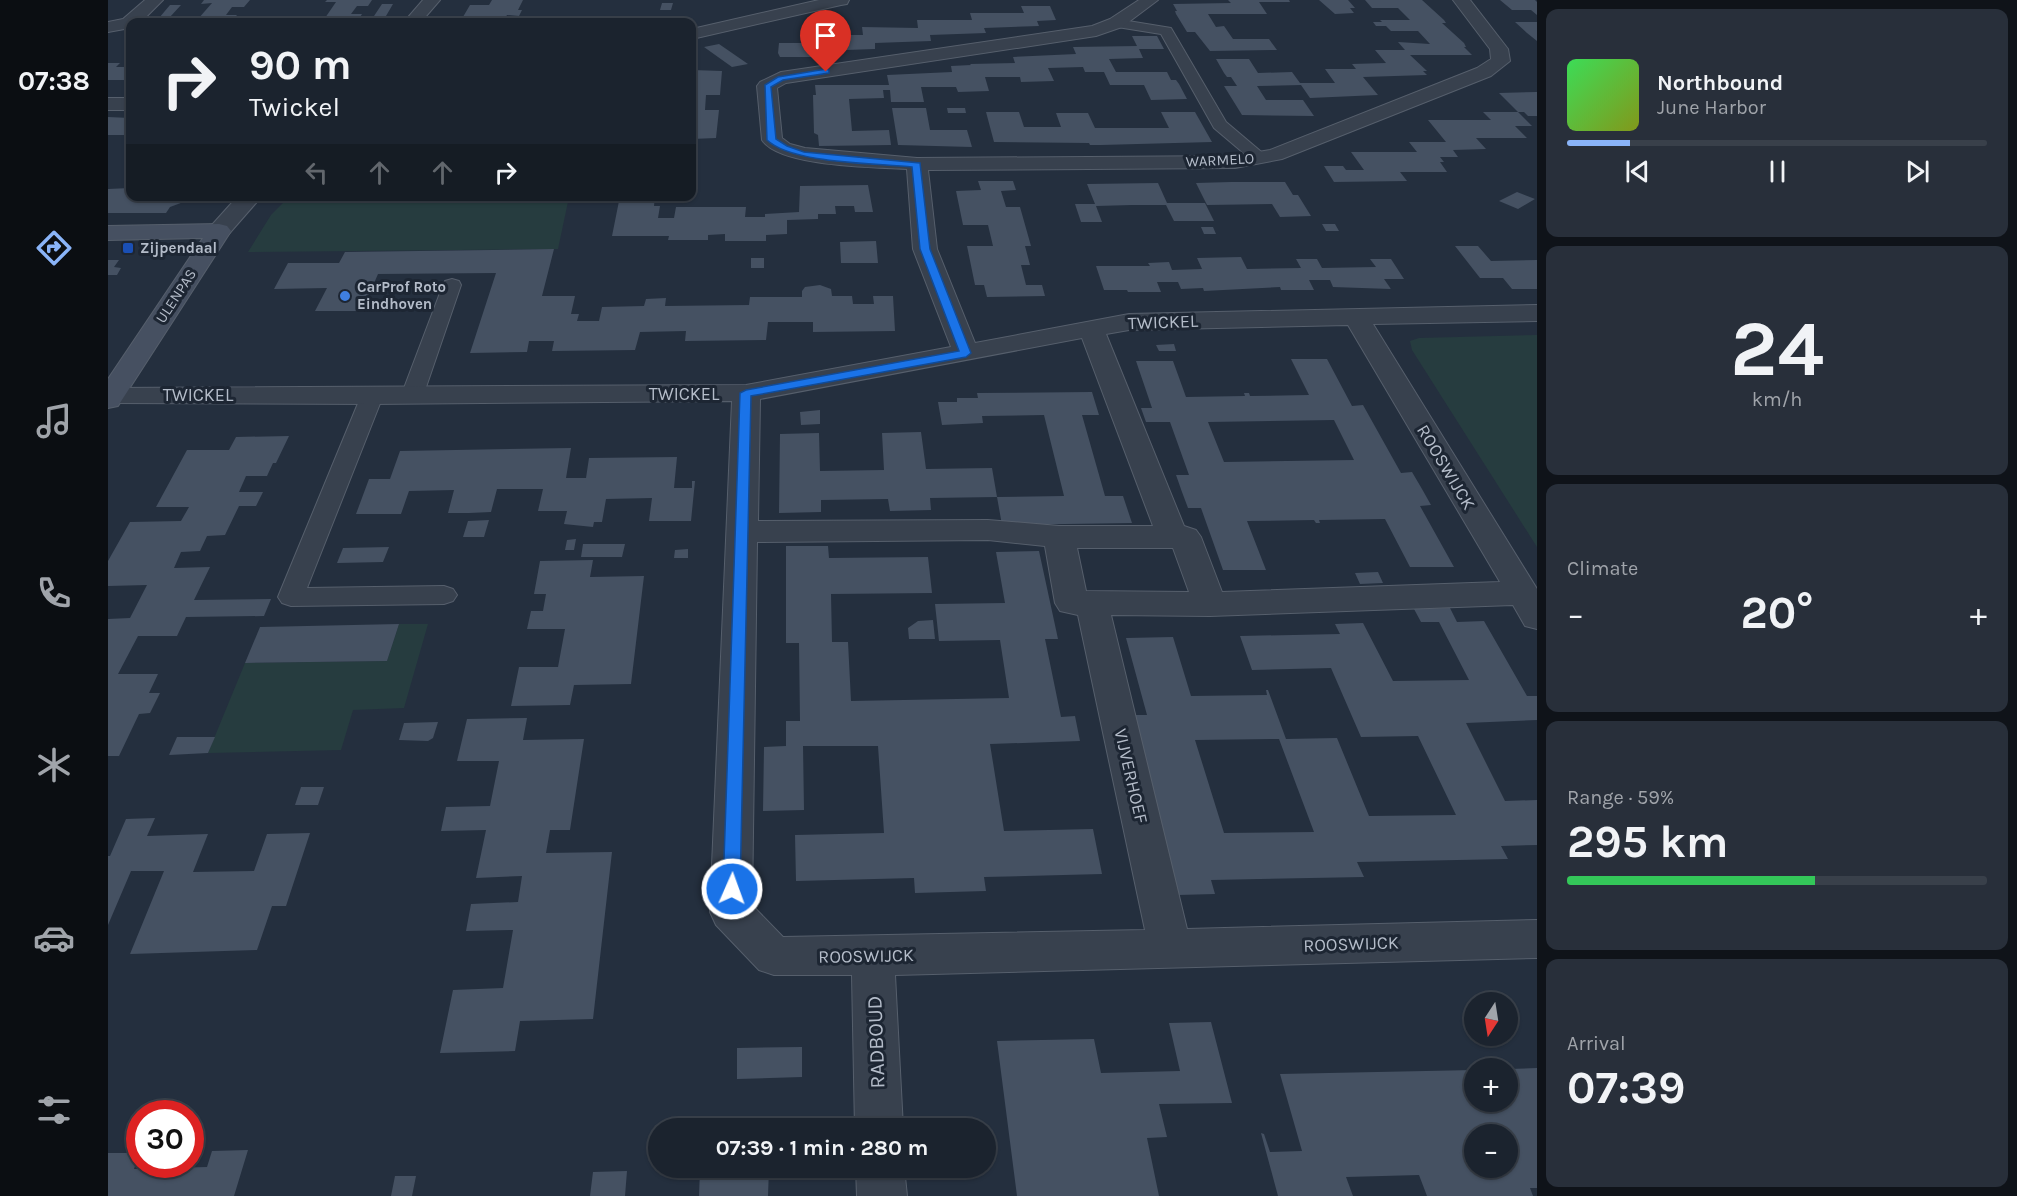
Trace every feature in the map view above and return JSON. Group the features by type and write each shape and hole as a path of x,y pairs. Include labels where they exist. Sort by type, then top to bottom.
{"street":[{"path":"416,18 432,0"},
{"path":"696,33 841,0"},
{"name":"WARMELO","path":"1150,0 1116,22 1096,31 781,78 767,86 772,140 783,148 804,154 917,165 1235,162 1275,155 1462,80 1501,61 1499,49 1461,0"},
{"path":"129,4 153,2"},
{"path":"138,18 153,2"},
{"path":"108,27 126,24"},
{"path":"108,104 126,104"},
{"path":"917,165 925,249 966,353"},
{"name":"ULENPAS","path":"110,398 219,231 246,201"},
{"path":"108,233 219,231"},
{"name":"TWICKEL","path":"110,398 746,393 1129,322 1537,313"},
{"name":"ROOSWIJCK","path":"1356,317 1530,605"},
{"path":"1090,328 1173,537"},
{"name":"ROOSWIJCK","path":"746,393 731,912 774,956 873,956 1537,939"},
{"path":"743,532 988,530 1059,537 1185,537 1210,604"},
{"path":"1059,537 1072,603 1530,605"},
{"name":"VIJVERHOEF","path":"1092,603 1170,948"},
{"name":"RADBOUD","path":"873,956 879,1118"},
{"path":"881,1178 882,1196"}],"lane":[{"path":"1116,22 1166,31 1220,124 1259,158"},
{"path":"412,396 452,285"},
{"path":"372,396 291,597 444,595"}],"green space":[{"path":"285,201 568,201 558,249 248,252 271,215"},
{"path":"1537,335 1537,547 1412,350 1410,341 1419,338"},
{"path":"399,624 428,624 404,708 353,710 341,750 208,753 245,663 387,661"}],"building":[{"path":"204,0 250,0 244,7 232,7 226,15 237,15 234,18 199,18 212,3 201,4"},
{"path":"327,0 372,0 368,6 357,6 351,14 362,14 360,18 325,18 336,2 325,2"},
{"path":"492,0 523,0 518,10 522,10 519,16 462,18 470,5 489,5"},
{"path":"1228,0 1289,0 1290,2 1259,2 1267,14 1208,14 1216,27 1224,26 1233,39 1269,39 1277,50 1210,51 1195,32 1187,32 1173,4 1231,3"},
{"path":"1319,0 1348,0 1355,8 1350,8 1354,13 1335,14"},
{"path":"1365,0 1422,0 1444,20 1446,23 1442,23 1464,43 1466,47 1464,47 1472,55 1410,55 1427,71 1423,71 1427,75 1363,77 1378,95 1310,98 1301,85 1257,86 1266,100 1303,100 1314,116 1242,115 1224,86 1237,86 1231,77 1227,77 1216,59 1249,59 1258,73 1292,72 1300,83 1335,83 1325,69 1356,69 1352,64 1386,63 1375,50 1405,50 1398,42 1430,44 1418,31 1391,31 1386,26 1376,26 1373,22 1382,22 1380,20 1410,20 1398,8 1372,8"},
{"path":"1500,0 1535,0 1537,15 1531,10 1512,10"},
{"path":"662,3 673,3 671,10 660,10"},
{"path":"382,4 393,4 386,16 374,16"},
{"path":"170,5 181,5 170,17 159,18"},
{"path":"1021,6 1050,6 1056,20 1037,21 1039,26 984,28 986,33 930,35 931,41 875,43 875,49 817,51 817,57 780,57 778,53 779,43 807,43 807,35 863,35 862,27 918,28 917,20 972,20 970,13 1024,13"},
{"path":"1515,22 1537,22 1537,41 1527,33"},
{"path":"1132,36 1157,36 1164,49 1139,49 1143,58 1109,59 1116,72 1167,72 1171,80 1176,80 1179,84 1187,99 1151,100 1144,85 1110,85 1104,72 1085,72 1083,67 1048,68 1054,81 1021,82 1020,77 985,77 989,91 958,92 956,87 921,87 924,102 891,102 890,90 883,90 884,98 849,99 852,131 889,130 891,145 819,146 818,135 814,133 815,85 889,85 887,75 952,72 951,66 1015,63 1013,57 1076,54 1073,47 1137,46"},
{"path":"719,44 748,64 732,67 704,47"},
{"path":"108,63 120,63 116,67 126,67 126,80 108,80"},
{"path":"696,70 722,71 720,95 706,95 705,110 719,110 716,138 696,139"},
{"path":"1537,92 1537,116 1528,116 1524,112 1518,112 1499,93"},
{"path":"892,108 926,108 930,130 967,130 972,147 898,145"},
{"path":"947,108 965,108 966,113 948,113"},
{"path":"986,112 1019,112 1024,127 1061,127 1056,113 1088,113 1095,128 1169,128 1161,112 1195,112 1212,142 1090,145 1089,143 994,142"},
{"path":"1483,112 1518,112 1532,126 1515,126 1527,138 1476,138 1486,149 1453,150 1458,157 1440,157 1444,162 1440,162 1447,172 1400,172 1407,181 1334,182 1324,166 1343,166 1346,170 1364,170 1351,152 1417,152 1409,142 1446,142 1428,120 1491,120"},
{"path":"108,117 126,118 126,135 108,135"},
{"path":"978,181 1013,181 1016,190 1001,191 1006,207 1020,207 1031,246 1025,246 1030,265 1021,265 1026,285 1042,285 1045,296 987,297 984,285 975,285 967,246 993,246 988,225 963,225 956,191 981,190"},
{"path":"1285,182 1293,195 1298,195 1311,216 1280,217 1272,204 1207,205 1196,183"},
{"path":"1158,183 1167,203 1205,203 1214,221 1174,221 1166,205 1132,205 1096,206 1102,222 1081,222 1075,204 1095,204 1087,184"},
{"path":"868,185 873,212 855,212 854,206 835,206 836,214 818,214 818,219 787,220 787,234 766,235 766,241 725,241 725,234 708,235 708,240 668,240 669,236 612,236 619,201 654,201 654,206 660,206 658,218 674,218 676,207 746,207 745,217 765,217 765,214 799,212 800,186"},
{"path":"126,188 126,201 186,201 170,207 166,213 108,213 108,189"},
{"path":"1517,192 1535,199 1518,209 1499,201"},
{"path":"1322,224 1335,224 1339,231 1326,231"},
{"path":"1201,227 1213,227 1216,234 1204,234"},
{"path":"876,241 878,263 841,263 840,242"},
{"path":"1455,246 1478,246 1491,261 1537,260 1537,289 1512,289 1503,278 1480,278"},
{"path":"554,249 542,296 575,296 571,314 579,314 577,321 599,321 602,307 644,306 646,299 666,298 665,306 749,305 750,297 802,297 805,287 820,285 831,289 832,296 852,296 853,304 874,304 873,296 893,296 895,331 813,332 813,322 768,322 766,340 685,341 686,331 640,332 635,350 552,351 554,341 529,341 527,352 470,353 496,273 378,274 362,311 315,311 327,288 274,289 288,263 339,263 345,252"},
{"path":"1241,257 1247,269 1301,268 1296,259 1317,259 1322,268 1376,267 1370,259 1391,259 1404,279 1384,279 1391,289 1333,287 1330,280 1309,280 1314,290 1281,290 1280,287 1204,291 1203,288 1181,289 1178,282 1157,282 1161,292 1128,292 1127,290 1104,290 1096,266 1150,266 1148,263 1169,262 1172,270 1202,269 1197,258"},
{"path":"751,258 764,258 764,268 751,268"},
{"path":"108,260 119,260 114,267 121,268 117,275 108,275"},
{"path":"1174,344 1176,351 1159,351 1156,345"},
{"path":"1291,359 1327,359 1352,406 1363,405 1401,473 1412,472 1431,505 1420,506 1454,567 1410,567 1385,519 1319,520 1320,523 1314,520 1247,521 1266,570 1223,570 1201,508 1188,508 1182,492 1176,475 1189,475 1170,422 1146,422 1141,408 1152,408 1136,361 1173,361 1186,397 1245,396 1244,393 1249,393 1250,396 1309,395","holes":["1334,420 1354,460 1224,462 1208,422"]},
{"path":"1092,392 1099,415 1082,415 1105,496 1123,496 1132,523 1002,525 997,497 1064,496 1044,415 982,416 983,423 942,425 938,402 957,402 957,398 978,398 977,393"},
{"path":"820,410 820,424 801,425 800,412"},
{"path":"921,432 926,469 992,468 997,497 930,498 931,510 890,511 888,499 821,500 821,512 779,513 780,434 819,433 820,471 884,470 882,433"},
{"path":"289,436 267,476 246,476 239,492 263,492 256,506 239,506 225,535 207,536 200,551 181,552 174,568 210,567 194,600 271,599 264,616 186,617 177,636 138,636 118,674 158,674 149,693 160,693 150,713 139,714 119,756 108,756 108,619 130,618 147,585 108,586 108,561 130,522 181,521 189,507 156,507 187,450 229,450 236,437"},
{"path":"571,448 566,478 586,478 589,458 677,457 674,488 692,488 692,481 695,481 691,521 649,521 652,498 606,499 602,522 594,522 593,527 564,524 567,511 538,511 543,489 497,489 491,512 448,513 454,490 409,491 401,514 356,514 369,479 390,479 400,451"},
{"path":"489,520 484,537 463,537 468,521"},
{"path":"576,539 574,550 565,550 567,540"},
{"path":"583,544 625,544 622,557 581,557"},
{"path":"786,546 828,546 829,558 928,557 932,593 831,594 832,642 848,642 851,701 1009,698 1000,640 939,641 935,604 1005,603 996,552 1039,551 1058,639 1045,639 1061,717 1075,716 1080,741 990,744 1004,831 1093,829 1102,874 984,877 986,891 915,893 914,878 796,881 795,835 884,833 878,746 803,746 804,810 763,811 764,747 786,746 786,721 800,721 799,643 786,643"},
{"path":"389,547 383,562 337,563 343,548"},
{"path":"688,549 688,558 674,558 675,550"},
{"path":"593,560 590,577 644,576 631,684 574,685 570,705 511,706 519,667 558,667 565,629 527,629 531,611 543,611 546,594 534,594 540,561"},
{"path":"1378,572 1383,583 1360,584 1355,573"},
{"path":"1450,608 1457,622 1484,621 1527,696 1537,696 1537,720 1466,723 1505,801 1537,800 1537,845 1501,846 1508,859 1357,862 1364,877 1211,880 1215,894 1178,895 1132,715 1147,715 1126,638 1173,637 1191,696 1267,695 1266,690 1268,690 1286,739 1337,738 1369,816 1456,815 1418,736 1361,737 1331,668 1252,670 1240,636 1340,634 1335,624 1363,623 1393,681 1469,680 1439,622 1421,622 1414,609","holes":["1279,739 1314,832 1224,833 1195,740"]},
{"path":"933,620 935,639 909,639 908,628 918,621"},
{"path":"399,624 387,661 245,663 260,627"},
{"path":"527,718 523,740 584,739 570,830 550,830 546,853 612,852 593,1019 520,1021 515,1051 440,1053 453,990 503,988 513,930 466,931 471,904 518,902 522,876 476,878 486,830 441,831 446,807 490,806 499,761 457,761 467,719"},
{"path":"438,722 433,738 428,741 399,740 404,723"},
{"path":"177,737 215,737 208,753 169,755"},
{"path":"301,787 324,787 318,805 295,805"},
{"path":"155,818 147,836 208,834 193,872 254,871 267,834 310,833 286,906 272,906 257,950 130,954 164,871 131,871 108,925 108,856 126,819"},
{"path":"1211,1022 1232,1103 1159,1104 1167,1137 1147,1138 1159,1196 1017,1196 997,1041 1094,1039 1101,1073 1180,1071 1169,1023"},
{"path":"802,1047 802,1077 737,1079 737,1048"},
{"path":"1537,1068 1537,1188 1530,1188 1533,1196 1427,1196 1419,1175 1346,1177 1353,1196 1278,1196 1261,1133 1264,1134 1270,1152 1302,1151 1280,1074 1464,1070 1464,1112 1518,1112 1518,1069"},
{"path":"248,1150 234,1196 108,1196 108,1153 126,1153 126,1178 204,1178 204,1167 207,1167 212,1151"},
{"path":"627,1171 625,1196 590,1196 593,1172"},
{"path":"395,1176 416,1176 412,1196 391,1196"},
{"path":"700,1178 769,1178 768,1196 699,1196"}],"place":[{"name":"Zijpendaal","path":"128,248"},
{"name":"CarProf Roto Eindhoven","path":"345,296"}],"route":[{"path":"732,889 746,393 966,353 925,249 917,165 804,154 783,148 772,140 767,86 781,78 826,72"}]}
